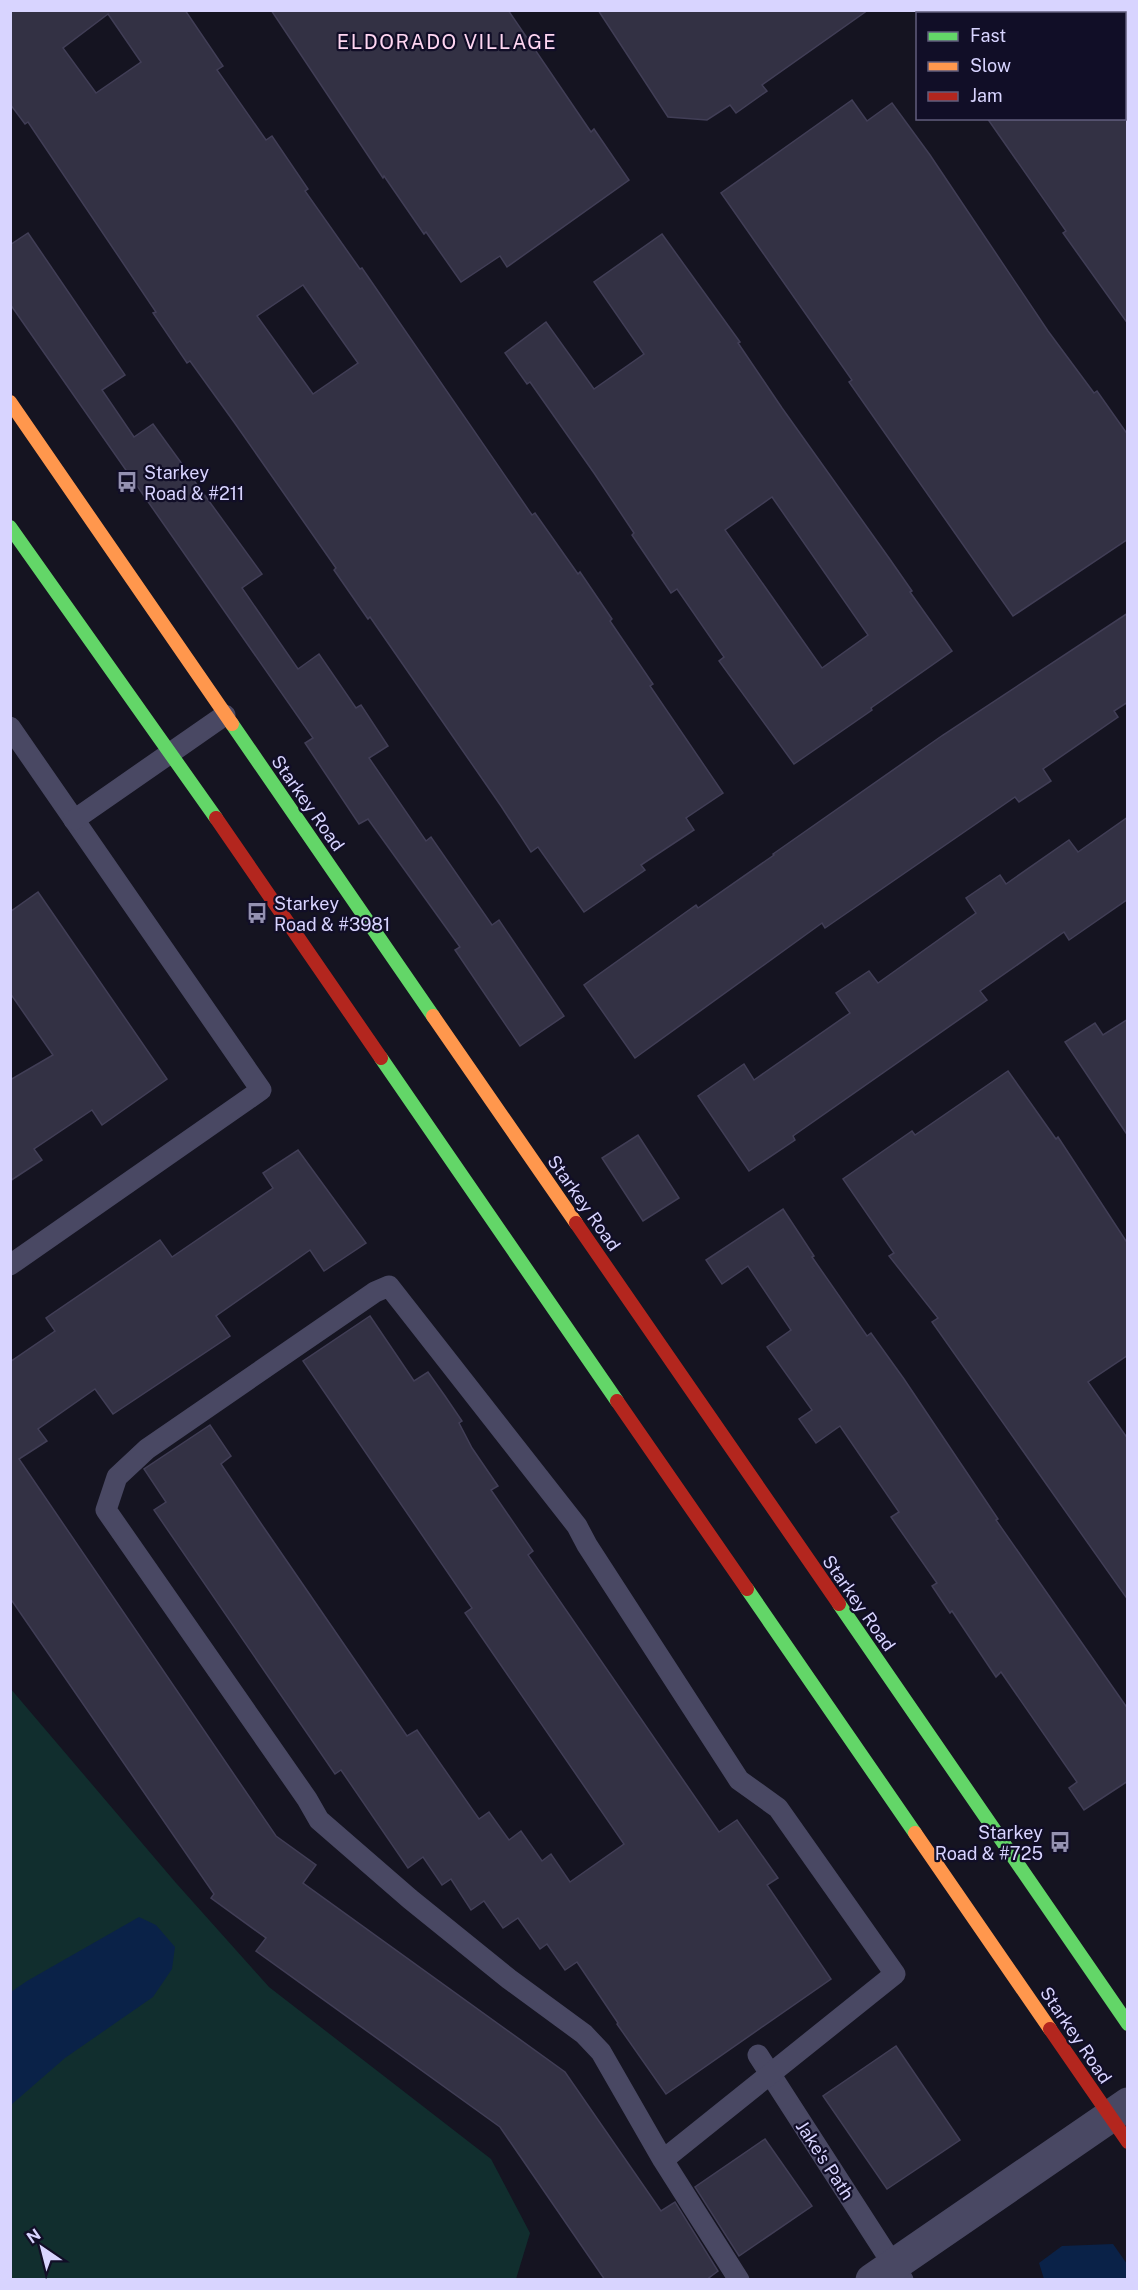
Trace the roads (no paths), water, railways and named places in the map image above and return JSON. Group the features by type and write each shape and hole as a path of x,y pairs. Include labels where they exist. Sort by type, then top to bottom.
{"main road":[{"name":"Starkey Road","path":"10,402 1128,2024"},
{"name":"Starkey Road","path":"10,527 171,753 1122,2121"}],"street":[{"path":"889,2275 1122,2121"}],"lane":[{"path":"74,820 225,715"},
{"path":"10,727 261,1090 10,1265"},
{"path":"663,2160 895,1974 778,1808 739,1780 577,1526 389,1286 375,1292 147,1449 117,1477 106,1510 307,1799 318,1820 410,1899 509,1979 584,2034 601,2052 663,2160 739,2280"},
{"name":"Jake's Path","path":"758,2055 889,2275"}],"water":[{"path":"139,1917 156,1925 175,1947 172,1969 153,1997 65,2058 11,2105 11,1992"},
{"path":"1113,2244 1127,2264 1127,2279 1044,2279 1039,2263 1062,2246"}],"place":[{"name":"Starkey Road & #211","path":"127,482"},
{"name":"Starkey Road & #3981","path":"257,913"},
{"name":"Starkey Road & #725","path":"1060,1842"}],"district":[{"name":"ELDORADO VILLAGE","path":"447,42"}]}
